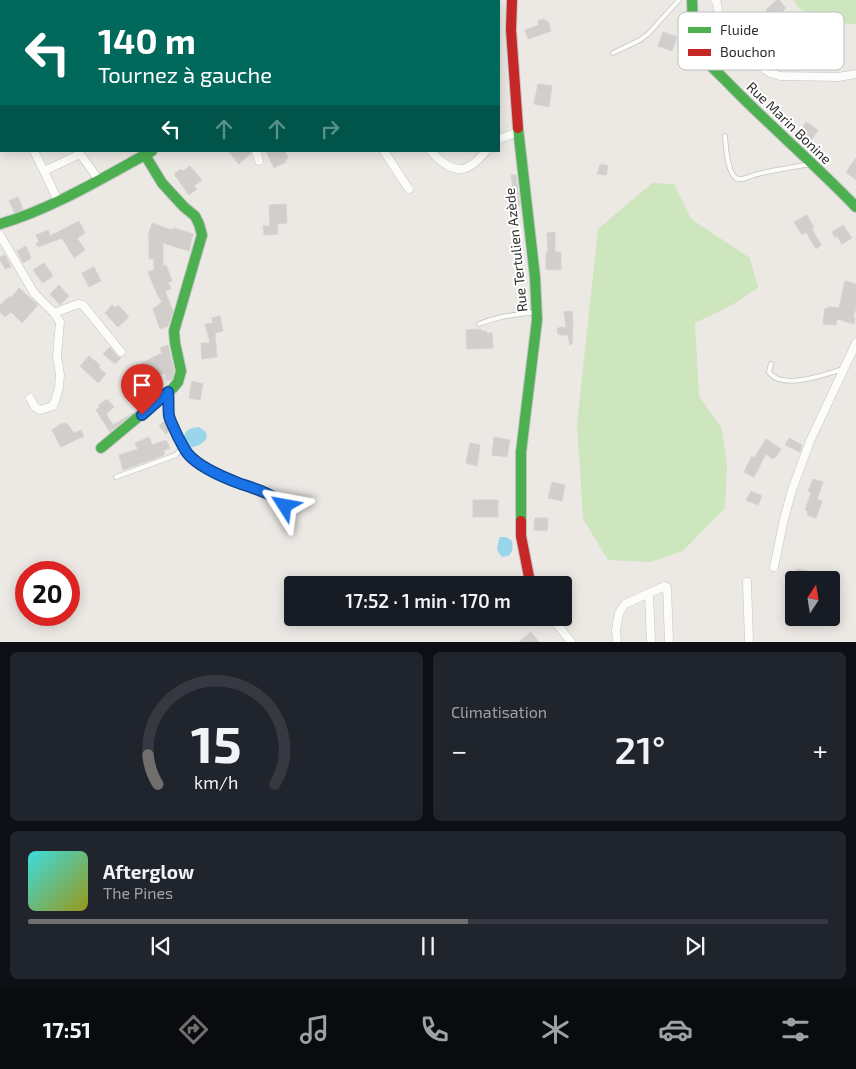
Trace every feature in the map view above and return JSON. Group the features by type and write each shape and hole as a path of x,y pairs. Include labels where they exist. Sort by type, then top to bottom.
{"street":[{"name":"Rue Tertulien Azède","path":"512,0 511,30 518,132 535,277 537,320 521,452 521,536 530,576"},
{"path":"715,0 718,12"},
{"name":"Rue Marin Bonine","path":"715,70 749,106 856,207"},
{"path":"766,70 780,76 839,77 856,74"},
{"path":"500,140 518,132"},
{"path":"34,152 58,202"},
{"path":"256,152 259,161"},
{"path":"385,152 409,189"},
{"path":"432,152 445,164 465,169 485,152"},
{"path":"44,171 79,153 98,180"},
{"path":"0,224 21,218 58,202 148,153 162,183 195,216 199,224 202,235 174,331 181,371 178,382 174,388 101,448"},
{"path":"0,235 34,294 54,313 60,322 57,356 60,375 59,387 53,406 40,410 35,407 30,398"},
{"path":"54,313 78,304 83,305 121,352"},
{"path":"774,567 792,490 810,441 856,343"},
{"path":"747,582 749,642"},
{"path":"617,642 616,630 619,613 625,604 664,586 667,587 669,642"},
{"path":"649,594 651,642"},
{"path":"559,626 572,642"}],"lane":[{"path":"613,53 648,34 679,0"},
{"path":"725,136 729,166 734,177 739,179 812,164"},
{"path":"479,324 497,318 536,312"},
{"path":"771,364 769,372 771,376 776,379 794,382 843,369"},
{"path":"168,392 171,420 187,453 196,462 239,483 270,495 285,506"},
{"path":"116,476 176,455 184,446"}],"green space":[{"path":"794,0 856,0 856,24 844,24 844,12 806,12 799,8"},
{"path":"652,183 674,184 691,219 750,258 758,288 732,305 695,323 699,396 722,429 727,465 725,508 683,551 650,562 608,560 583,519 577,424 598,229"}],"water":[{"path":"199,427 206,432 207,437 199,445 188,447 183,442 185,433 192,428"},
{"path":"500,537 506,537 512,541 512,550 508,556 502,557 498,552 497,545"}],"building":[{"path":"777,0 786,8 782,12 768,12 766,10"},
{"path":"544,19 549,23 551,31 528,39 525,30 539,25 538,21"},
{"path":"663,32 677,37 672,51 658,46"},
{"path":"538,84 552,86 549,107 534,104"},
{"path":"806,122 818,130 809,144 797,136"},
{"path":"229,152 251,152 251,153 239,164"},
{"path":"266,152 285,152 288,158 285,160 286,162 274,168"},
{"path":"856,158 856,180 846,172"},
{"path":"601,164 608,166 606,175 597,174"},
{"path":"190,166 202,180 194,186 197,189 189,195 174,174"},
{"path":"511,175 516,175 520,206 512,207 510,190 513,189"},
{"path":"18,197 23,209 15,213 9,201"},
{"path":"286,204 287,223 277,224 278,234 264,235 263,226 270,226 269,205"},
{"path":"807,215 821,245 816,249 806,232 802,235 794,222"},
{"path":"79,221 85,233 77,238 85,250 74,258 62,238 38,247 36,243 39,242 36,235 48,230 50,236"},
{"path":"152,223 171,230 174,228 193,234 189,251 163,243 163,266 166,265 172,281 168,282 171,289 165,291 173,311 168,326 160,329 153,309 162,302 148,272 154,270 154,259 149,259 148,236"},
{"path":"843,225 852,238 842,244 837,236 835,238 832,232"},
{"path":"555,232 555,252 561,252 561,270 546,269 546,252 548,252 547,233"},
{"path":"26,246 31,258 23,263 17,251"},
{"path":"5,255 11,267 5,269 0,257"},
{"path":"44,263 53,276 43,283 33,270"},
{"path":"94,267 101,281 89,287 82,273"},
{"path":"845,281 856,284 854,324 837,319 836,325 823,324 825,308 839,308"},
{"path":"59,285 69,296 60,305 50,294"},
{"path":"19,288 38,305 22,323 11,312 5,317 0,312 0,305 10,296 11,298"},
{"path":"112,305 115,308 118,305 129,317 118,327 105,313"},
{"path":"572,311 572,344 570,345 568,335 558,334 557,331 561,327 566,328 564,312"},
{"path":"220,316 223,331 215,333 217,357 202,359 201,343 210,343 205,324 213,323 212,318"},
{"path":"481,329 481,331 486,331 486,333 492,333 493,348 467,349 466,330"},
{"path":"168,345 174,371 172,379 167,381 165,373 150,380 142,363 162,353 160,348"},
{"path":"110,347 121,358 116,363 103,354"},
{"path":"89,356 100,365 98,367 106,374 98,383 80,366"},
{"path":"192,381 203,384 200,400 189,398"},
{"path":"107,399 114,407 106,414 113,425 133,413 110,432 96,410"},
{"path":"165,420 171,429 166,434 159,426"},
{"path":"66,423 74,433 81,430 84,436 61,447 52,430"},
{"path":"149,437 152,445 166,440 170,448 163,451 165,454 162,456 123,470 119,455 138,449 135,443"},
{"path":"494,437 510,440 507,457 492,455"},
{"path":"789,438 802,445 800,452 785,445"},
{"path":"766,439 781,449 773,459 766,454 754,477 744,472 752,456 754,458"},
{"path":"470,443 480,445 477,466 466,463"},
{"path":"813,479 823,482 817,499 822,501 816,518 807,515 808,511 805,510 811,493 808,491"},
{"path":"552,482 565,485 562,501 548,498"},
{"path":"751,491 762,496 758,505 746,500"},
{"path":"473,500 498,500 498,517 473,517"},
{"path":"535,518 548,518 547,531 534,530"},
{"path":"531,632 539,642 519,642"}],"traffic: fast":[{"path":"692,0 693,12"},
{"path":"715,70 856,207"},
{"path":"518,128 535,277 537,320 521,452 521,521"},
{"path":"0,224 58,201 97,182 150,152"},
{"path":"101,448 178,382 181,371 174,331 202,235 195,216 162,183 145,155"}],"traffic: jam":[{"path":"512,0 511,30 518,128"},
{"path":"521,521 521,536 529,576"}],"route":[{"path":"142,415 168,392 171,420 187,453 196,462 239,483 270,495 285,506"}]}
